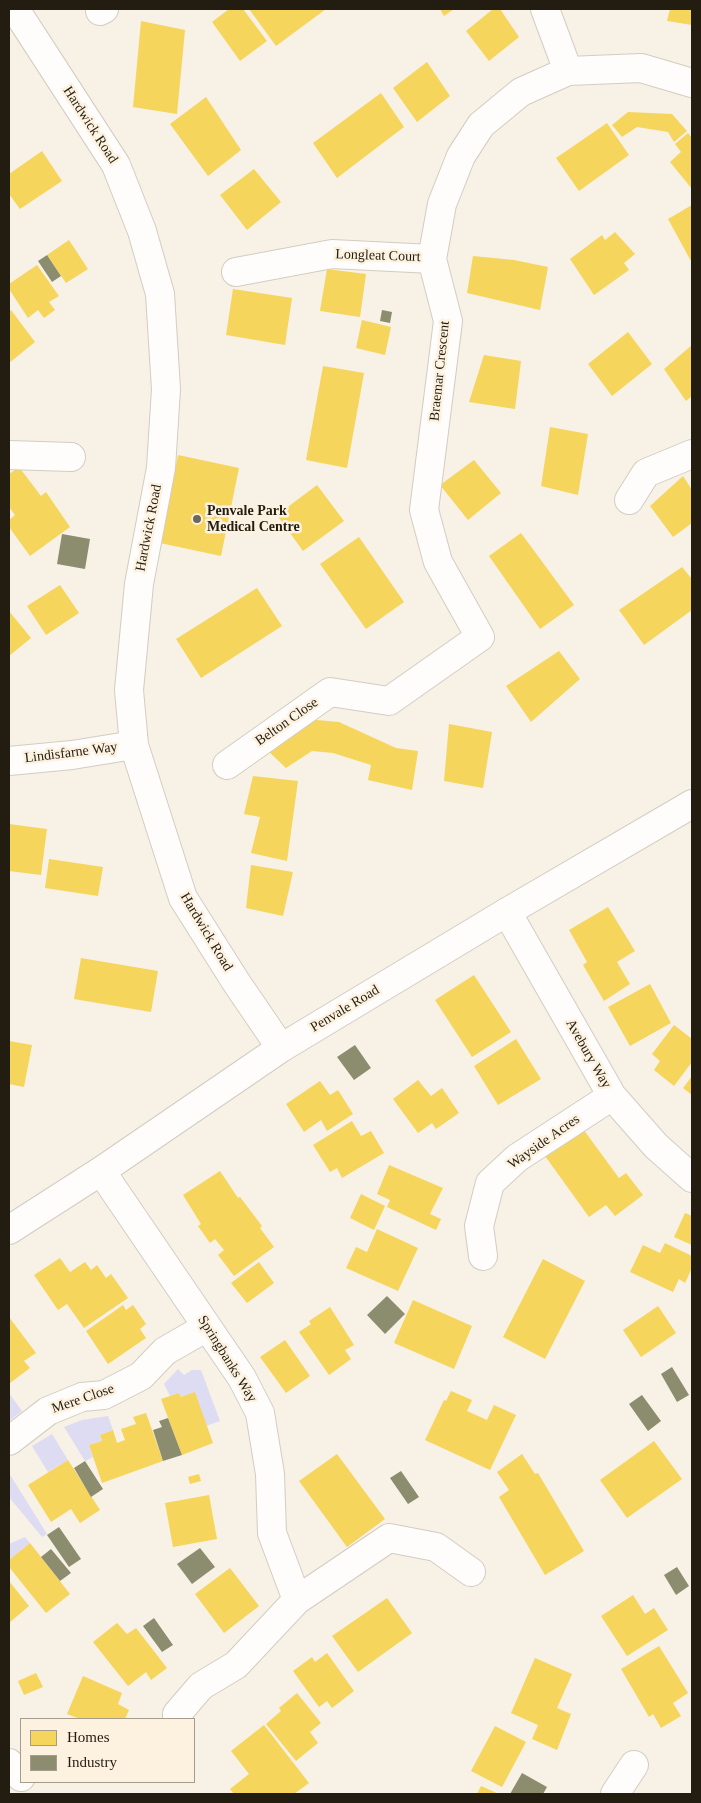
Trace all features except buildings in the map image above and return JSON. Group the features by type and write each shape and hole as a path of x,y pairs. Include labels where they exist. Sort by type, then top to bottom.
{"main road":[{"name":"Hardwick Road","path":"14,9 116,165 142,231 160,294 166,389 161,468 138,594 130,690 134,745 183,898 236,982 281,1048"},
{"path":"545,9 568,71"},
{"name":"Braemar Crescent","path":"480,636 438,562 424,510 448,321 432,259 442,204 461,156 481,125 521,92 568,71 641,68 692,83"},
{"name":"Longleat Court","path":"236,272 332,254 432,259"},
{"path":"629,500 646,473 692,454"},
{"path":"9,455 71,457"},
{"name":"Belton Close","path":"227,765 330,692 389,701 480,636"},
{"name":"Lindisfarne Way","path":"9,761 72,755 134,745"},
{"name":"Penvale Road","path":"9,1230 101,1171 281,1048 507,912 692,804"},
{"name":"Avebury Way","path":"507,912 612,1096 656,1146 692,1178"},
{"name":"Wayside Acres","path":"484,1256 479,1226 490,1183 517,1158 612,1096"},
{"name":"Springbanks Way","path":"101,1171 242,1378 260,1413 270,1474 272,1533 297,1600"},
{"name":"Mere Close","path":"9,1441 48,1411 82,1397 104,1395 141,1376 165,1352 207,1327"},
{"path":"177,1718 177,1714 201,1686 236,1665 297,1600 389,1538 436,1547 471,1572"},
{"path":"9,1763 20,1776"},
{"path":"615,1794 634,1765"},
{"path":"26,1783 36,1794"}],"shaded area":[{"path":"178,1369 184,1375 192,1370 201,1370 220,1421 206,1426 195,1393 181,1397 179,1393 170,1396 164,1384"},
{"path":"9,1393 22,1411 9,1421"},
{"path":"108,1416 113,1430 100,1435 102,1441 89,1445 93,1457 85,1461 64,1427 82,1420"},
{"path":"52,1434 68,1460 48,1472 32,1446"},
{"path":"9,1473 47,1534 42,1537 9,1497"},
{"path":"25,1537 30,1543 9,1560 9,1544"}],"place":[{"name":"Penvale Park Medical Centre","path":"197,519"}]}
